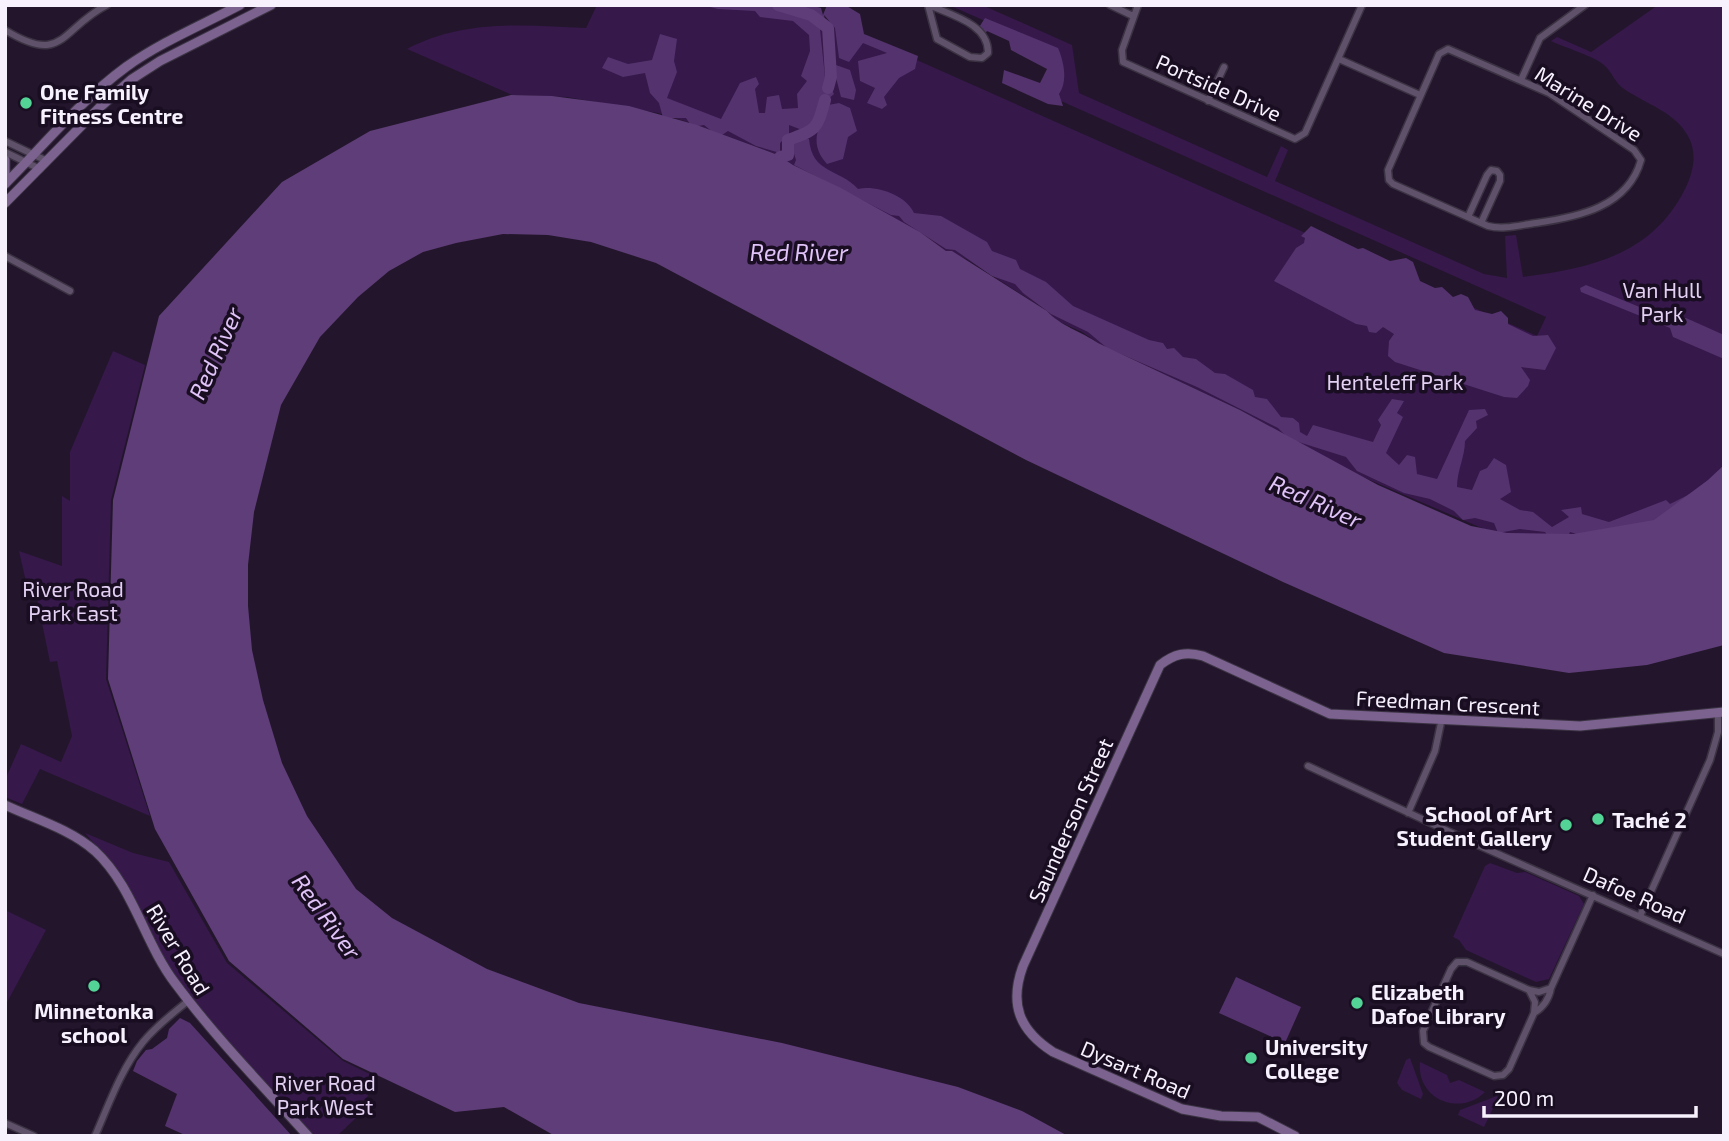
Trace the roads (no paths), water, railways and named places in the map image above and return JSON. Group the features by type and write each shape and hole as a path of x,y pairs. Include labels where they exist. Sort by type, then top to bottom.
{"street":[{"path":"5,30 25,40 52,46 90,14 107,5"},
{"path":"5,184 93,95 125,68 149,52 240,5"},
{"path":"5,203 99,108 132,79 160,61 271,5"},
{"path":"928,5 968,22 983,33 989,42 988,53 982,58 970,58 937,39 928,5"},
{"path":"1110,5 1133,16"},
{"name":"Portside Drive","path":"1138,5 1122,50 1123,62 1289,138 1301,137 1362,5"},
{"path":"1521,80 1539,38 1585,5"},
{"path":"225,13 231,26"},
{"name":"Marine Drive","path":"1448,49 1521,80 1549,93 1634,150 1641,160 1639,167 1621,192 1598,209 1584,214 1502,228 1481,223 1389,180 1388,170 1439,54 1448,49"},
{"path":"1339,59 1420,95"},
{"path":"1209,101 1224,67"},
{"path":"5,141 47,161"},
{"path":"5,152 40,169"},
{"path":"5,160 5,174"},
{"path":"1468,217 1487,175 1491,170 1497,171 1500,181 1481,223"},
{"path":"5,256 70,291"},
{"name":"Freedman Crescent","path":"1182,653 1203,656 1330,714 1580,726 1721,713"},
{"name":"Saunderson Street","path":"1020,1015 1017,990 1023,965 1154,674 1168,658 1182,653"},
{"path":"1640,916 1710,760 1721,713"},
{"path":"1408,813 1435,751 1442,718"},
{"name":"Dafoe Road","path":"1308,766 1408,813 1467,835 1724,954"},
{"name":"River Road","path":"5,805 82,841 103,860 119,880 149,941 188,1001 308,1136"},
{"path":"1534,1013 1542,1008 1550,994 1593,895"},
{"path":"1529,990 1535,1002 1534,1013 1509,1069 1503,1075 1494,1076 1429,1048 1424,1043 1423,1031 1451,969 1457,962 1467,962 1529,990 1539,992 1551,988"},
{"path":"95,1136 121,1077 142,1044 160,1024 188,1001"},
{"name":"Dysart Road","path":"1020,1015 1037,1042 1053,1052 1163,1101 1199,1113 1258,1118 1295,1136"},
{"path":"5,1123 34,1136"}],"water":[{"name":"Red River","path":"511,95 552,96 629,106 697,125 778,155 920,232 946,251 952,251 1098,343 1240,410 1378,485 1471,526 1507,533 1573,534 1654,520 1724,465 1724,645 1647,665 1569,673 1444,653 1283,582 1026,460 656,263 591,242 548,235 503,234 423,252 389,271 358,297 320,337 281,405 254,512 248,565 252,650 263,700 282,763 307,816 356,889 392,918 487,969 579,1003 782,1043 958,1087 1022,1111 1068,1136 555,1136 504,1107 455,1112 343,1059 229,961 155,829 108,679 113,500 159,316 282,182 370,131"}],"waterway":[{"path":"778,5 811,15 828,28 831,77 828,88"},
{"path":"780,157 788,155 788,140 805,134 814,127 825,100"}],"place":[{"name":"One Family Fitness Centre","path":"26,103"},
{"name":"Taché 2","path":"1598,819"},
{"name":"School of Art Student Gallery","path":"1566,825"},
{"name":"Minnetonka school","path":"94,986"},
{"name":"Elizabeth Dafoe Library","path":"1357,1003"},
{"name":"University College","path":"1251,1058"}],"park label":[{"name":"Van Hull Park","path":"1662,301"},
{"name":"Henteleff Park","path":"1395,381"},
{"name":"River Road Park East","path":"73,600"},
{"name":"River Road Park West","path":"325,1094"}]}
